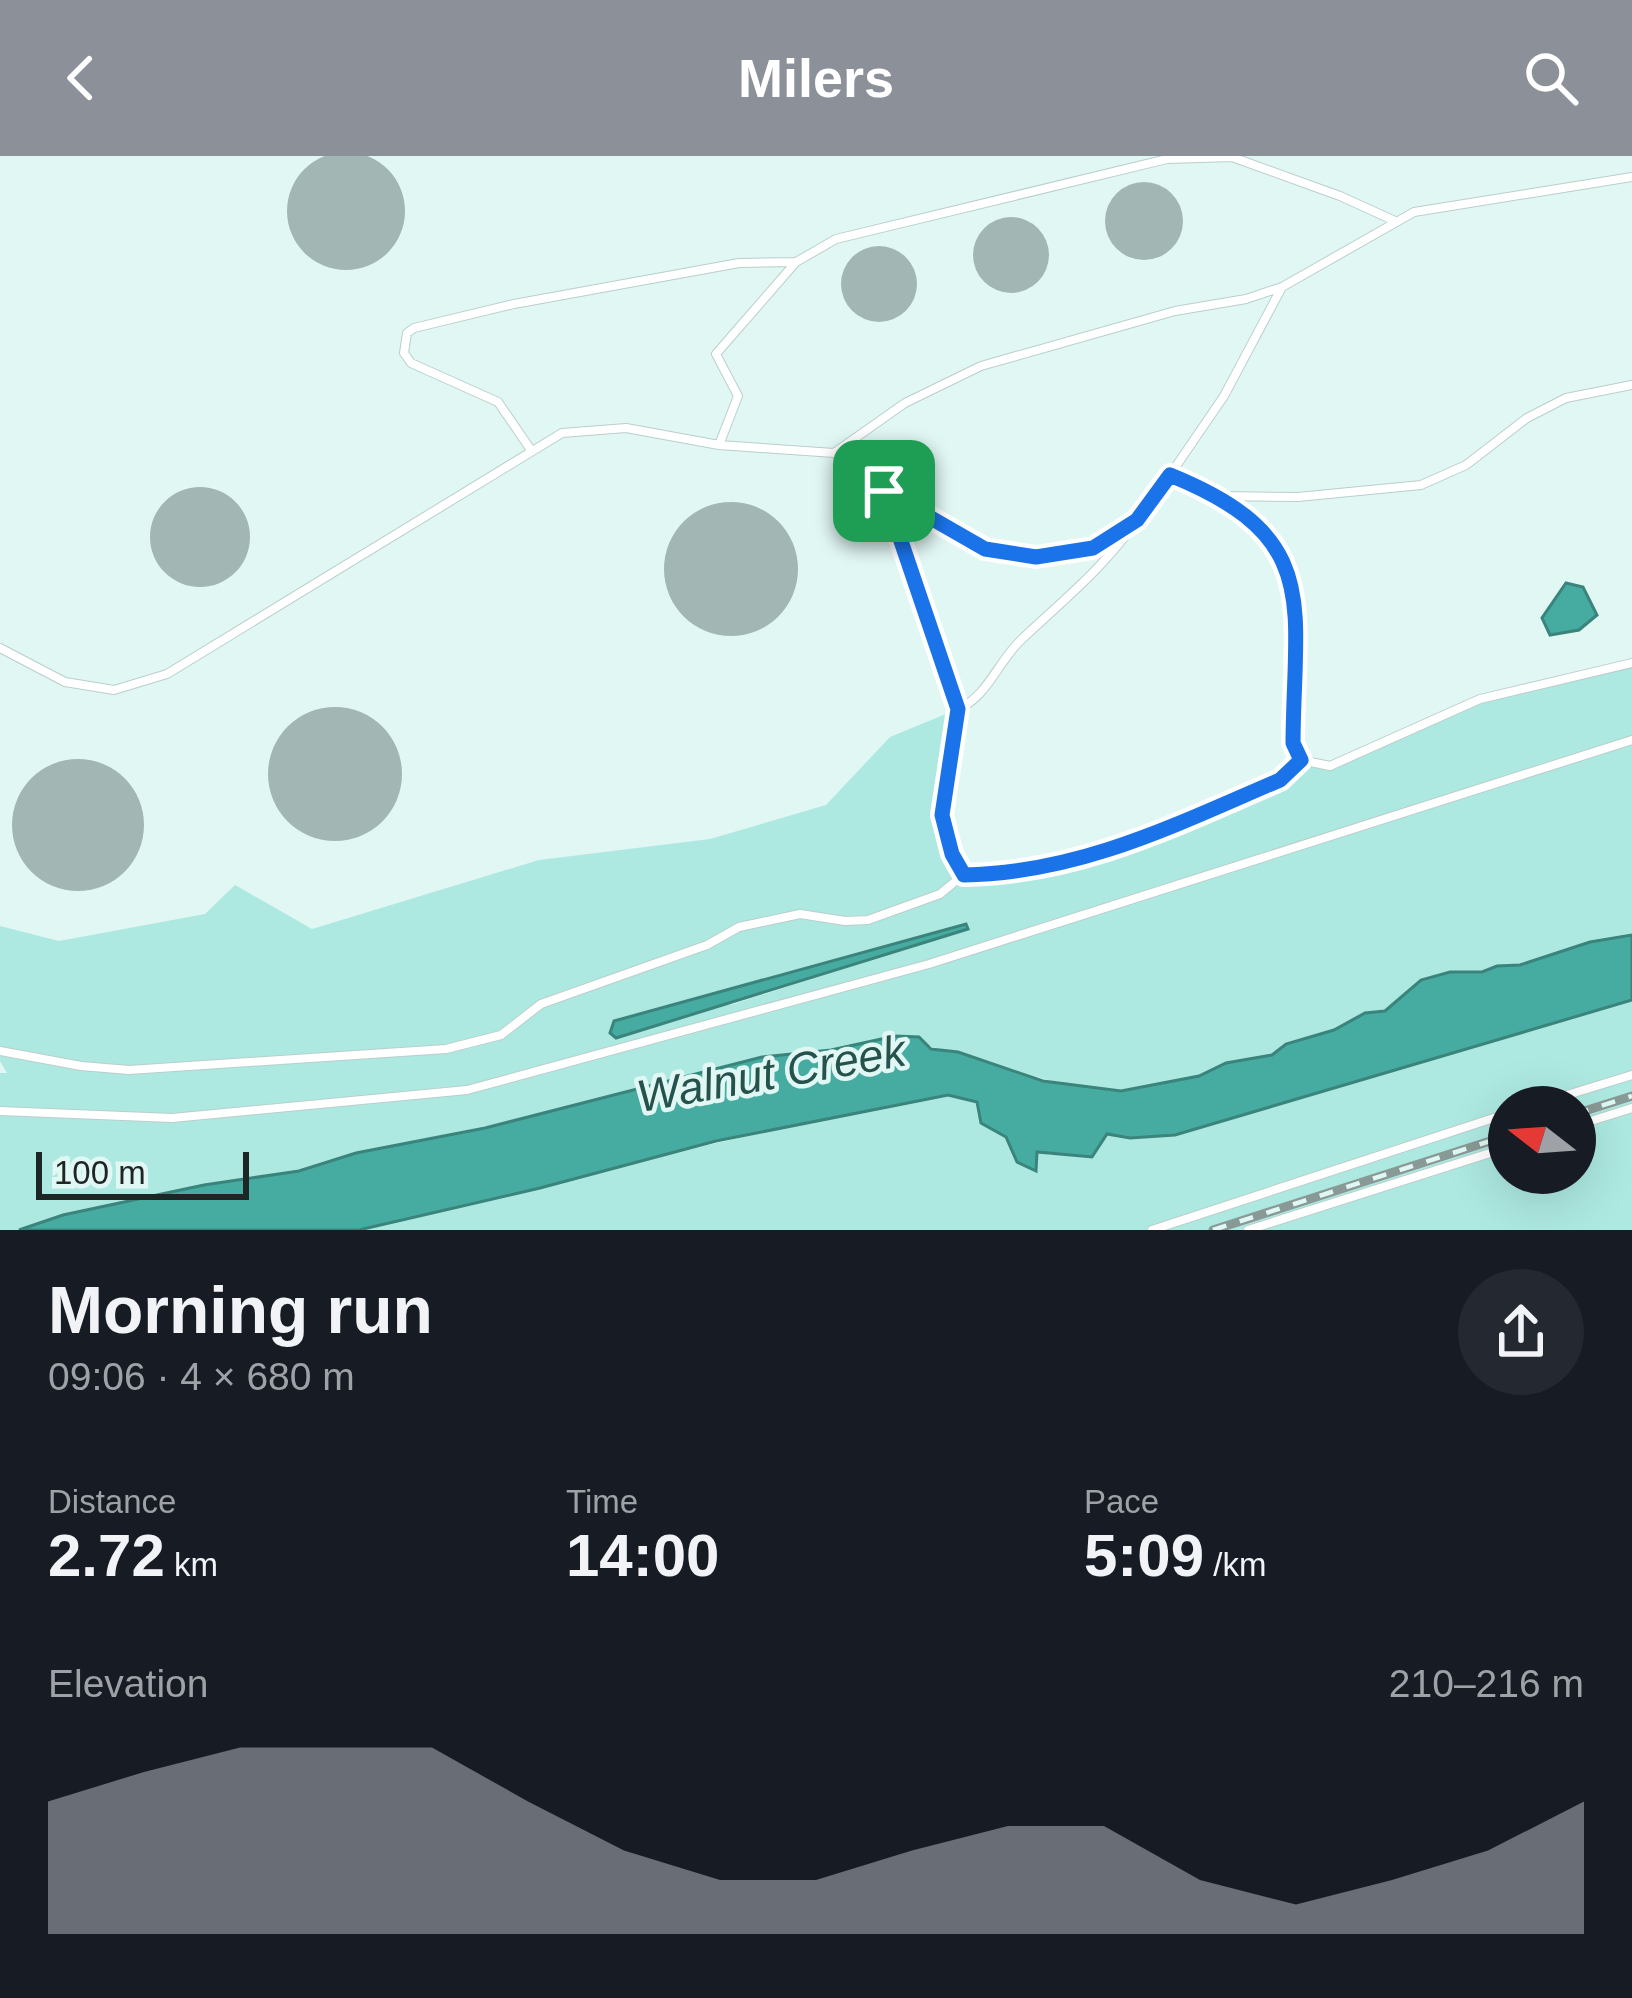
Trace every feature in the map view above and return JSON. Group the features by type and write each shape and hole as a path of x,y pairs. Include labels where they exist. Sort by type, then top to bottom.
{"lane":[{"path":"719,445 738,396 716,354 796,262 836,239 1167,159 1232,157 1396,222"},
{"path":"834,453 905,403 981,366 1175,311 1246,299 1282,287 1414,212 1632,177"},
{"path":"531,451 498,402 411,363 404,353 407,333 514,304 641,280 740,263 796,262"},
{"path":"958,709 972,704 1017,644 1116,551 1224,397 1282,287"},
{"path":"1220,496 1298,497 1420,485 1466,465 1527,418 1566,398 1632,385"},
{"path":"0,648 65,682 114,691 167,674 562,433 626,428 719,445 834,453 884,491 985,549 1036,557 1093,548 1137,520"},
{"path":"1170,475 1220,496 1270,539 1287,568 1297,606 1293,743 1301,760"},
{"path":"884,491 958,709 942,815 952,854 964,875"},
{"path":"1301,760 1330,766 1480,699 1632,663"},
{"path":"0,1111 172,1118 467,1090 928,964 1632,740"},
{"path":"0,1052 129,1070 446,1049 501,1035 541,1004 707,945 740,927 800,914 868,920 940,894 964,875 1011,874 1099,856 1280,780 1301,760"},
{"path":"1596,1086 1632,1075"},
{"path":"1596,1119 1632,1108"},
{"path":"1152,1230 1488,1120"},
{"path":"1248,1230 1488,1154"}],"shaded area":[{"path":"1632,663 1632,935 1590,942 1520,965 1421,980 1384,1012 1365,1013 1334,1030 1286,1044 1272,1055 1226,1063 1199,1076 1162,1084 1121,1091 1076,1088 895,1036 831,1050 762,1057 550,1113 356,1153 299,1171 204,1185 63,1215 19,1230 0,1230 0,1073 7,1073 0,1061 0,926 59,941 205,914 235,885 312,929 539,860 710,839 826,805 890,737 958,709 942,815 964,875 1048,866 1164,830 1279,781 1301,760 1330,766 1480,699","holes":["965,924 967,929 734,1004 615,1021"]},
{"path":"1632,1000 1632,1230 359,1230 726,1141 948,1095 977,1101 981,1123 1006,1137 1017,1162 1035,1171 1036,1152 1051,1155 1107,1134 1130,1138 1175,1135"}],"water":[{"path":"1566,583 1583,587 1597,615 1579,630 1550,635 1542,618"},
{"path":"966,924 968,929 616,1038 610,1033 614,1021"},
{"name":"Walnut Creek","path":"1632,935 1632,1000 1175,1135 1130,1138 1107,1134 1092,1157 1037,1152 1036,1171 1017,1162 1006,1137 981,1123 977,1102 948,1095 716,1141 359,1230 19,1230 63,1215 204,1185 299,1171 356,1153 485,1128 762,1057 831,1050 895,1036 919,1037 931,1049 958,1052 1043,1081 1121,1091 1272,1055 1286,1044 1334,1030 1365,1013 1385,1011 1421,980 1520,965 1590,942"}],"building":[{"path":"346,152 369,157 388,169 400,188 405,211 400,234 388,253 369,265 346,270 323,265 304,253 292,234 287,211 292,188 304,169 323,157"},
{"path":"1144,182 1171,194 1183,221 1171,248 1144,260 1117,248 1105,221 1117,194"},
{"path":"1011,217 1038,228 1049,255 1038,282 1011,293 984,282 973,255 984,228"},
{"path":"879,246 906,257 917,284 906,311 879,322 852,311 841,284 852,257"},
{"path":"200,487 236,501 250,537 236,573 200,587 164,573 150,537 164,501"},
{"path":"731,502 756,507 778,522 793,544 798,569 793,594 778,616 756,631 731,636 706,631 684,616 669,594 664,569 669,544 684,522 706,507"},
{"path":"335,707 361,712 382,727 397,748 402,774 397,800 382,821 361,836 335,841 309,836 288,821 273,800 268,774 273,748 288,727 309,712"},
{"path":"78,759 103,764 125,778 139,800 144,825 139,850 125,872 103,886 78,891 53,886 31,872 17,850 12,825 17,800 31,778 53,764"}],"railway":[{"path":"1596,1107 1632,1096"},
{"path":"1213,1230 1488,1142"}],"route":[{"path":"1170,475 1220,496 1270,539 1287,568 1297,606 1293,743 1301,760 1280,780 1099,856 1011,874 964,875 952,854 942,815 958,709 884,491 985,549 1036,557 1093,548 1137,520 1170,475"}]}
